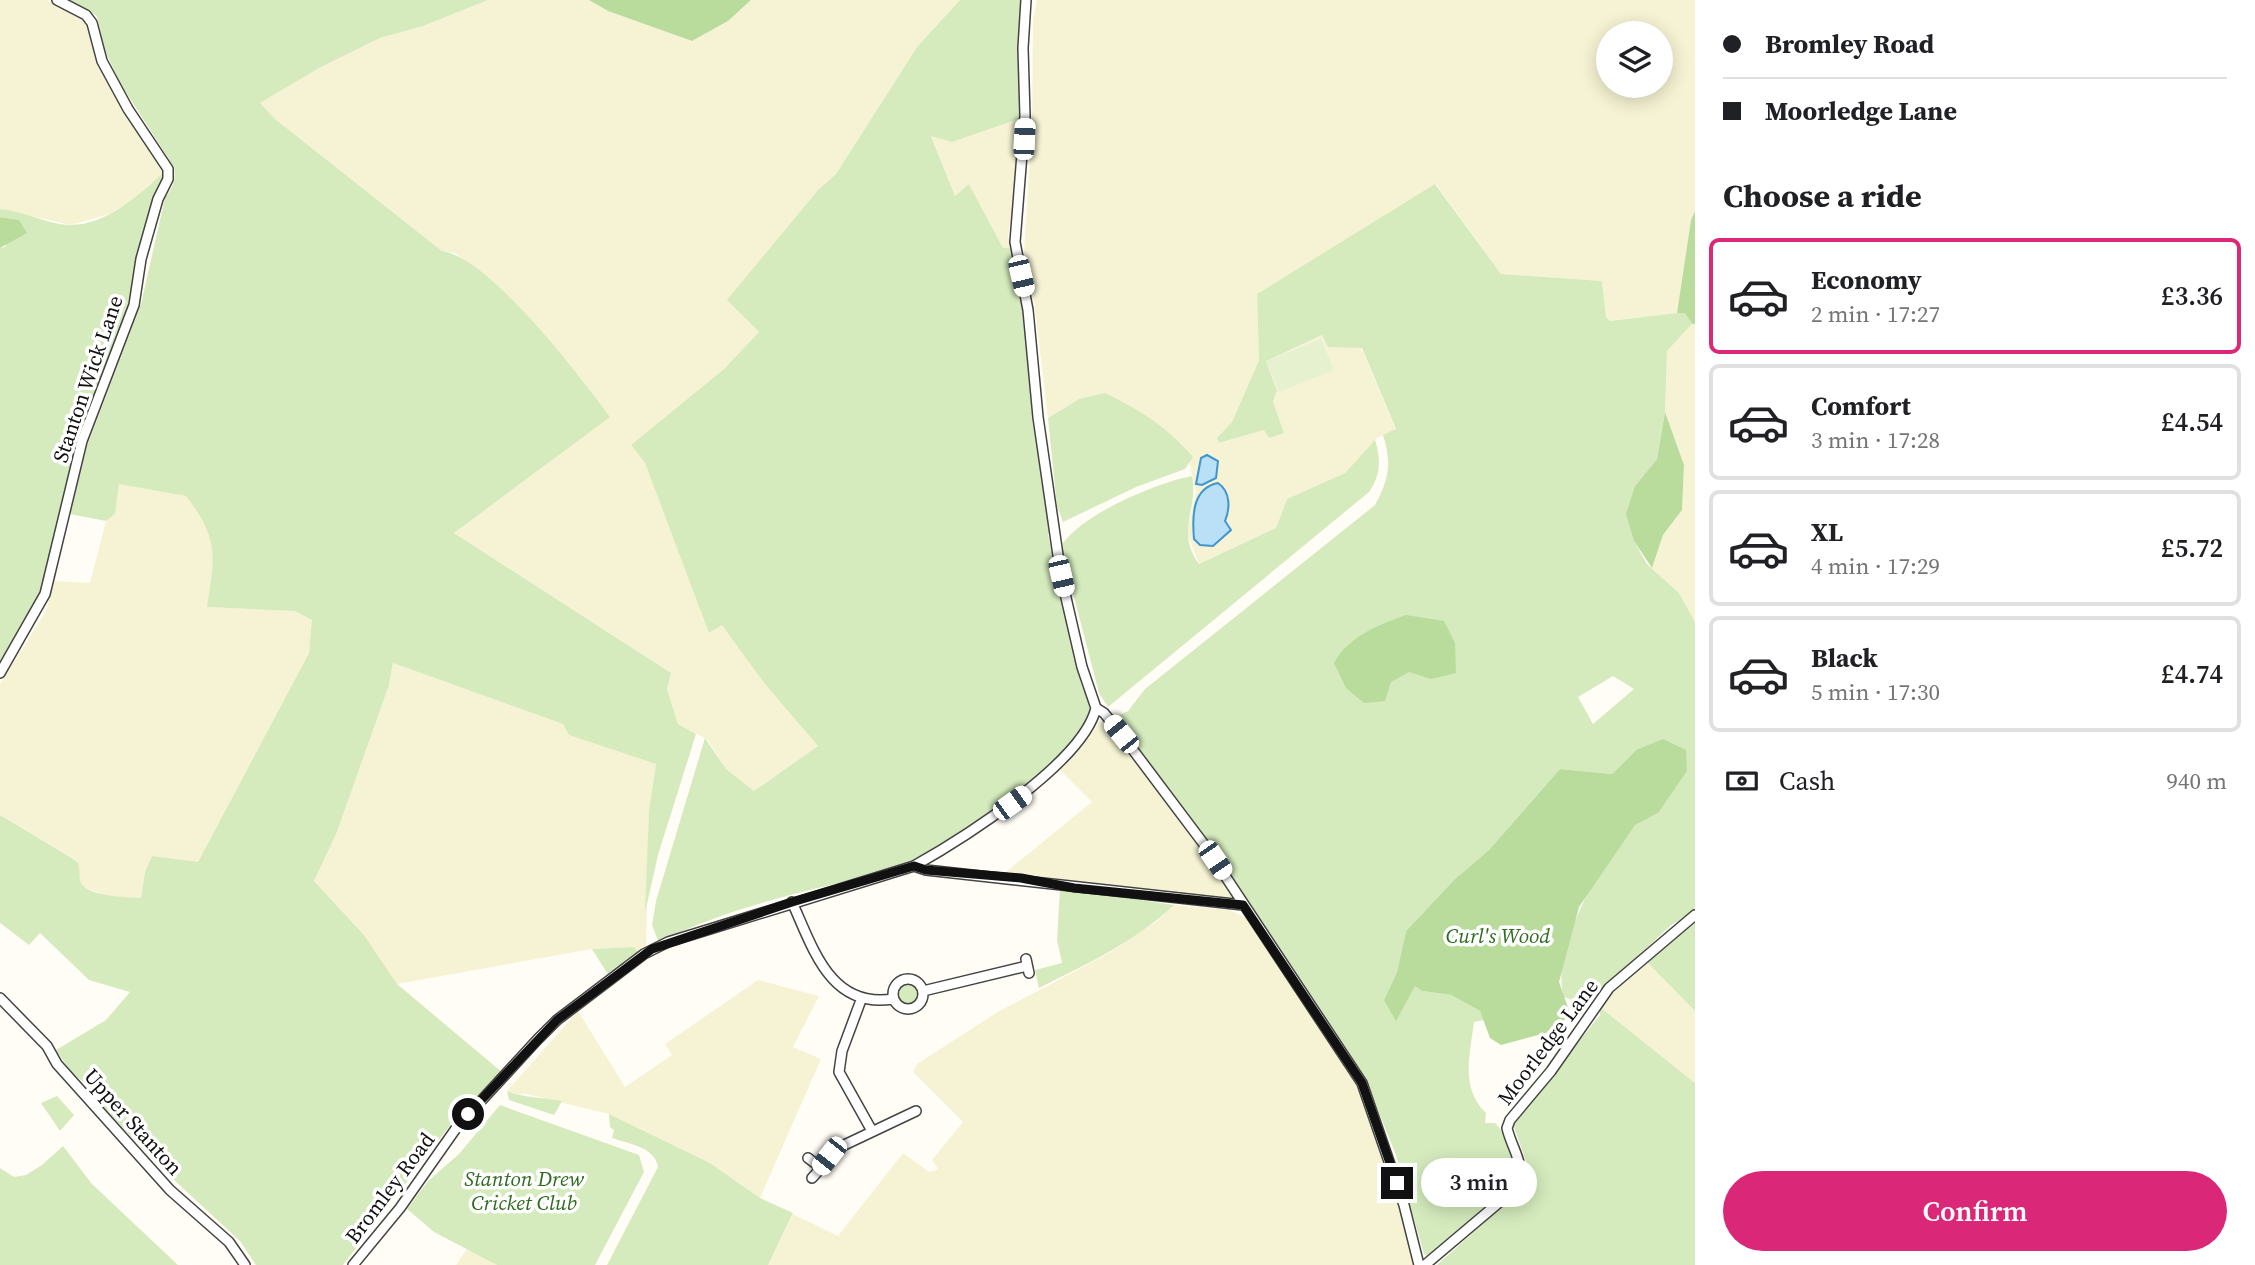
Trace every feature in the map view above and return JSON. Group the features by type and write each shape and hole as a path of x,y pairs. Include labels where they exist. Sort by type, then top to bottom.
{"street":[{"name":"Stanton Wick Lane","path":"0,673 45,594 82,441 134,305 141,259 168,169 128,109 102,61 92,23 86,15 57,0"},
{"path":"1026,0 1023,158 1015,242 1028,310 1038,417 1061,576 1082,667 1096,708 1104,713 1171,800 1362,1083 1404,1205 1419,1265"},
{"name":"Bromley Road","path":"353,1265 400,1208 457,1127 557,1020 652,949 792,902 914,866 1025,793 1075,742 1094,717 1096,708"},
{"name":"Bromley Road","path":"914,866 926,870 1021,878 1074,888 1243,905"},
{"path":"792,902 823,966 840,986 861,1000 893,999"},
{"name":"Moorledge Lane","path":"1425,1265 1515,1189 1521,1180 1521,1170 1507,1128 1510,1120 1551,1071 1609,988 1695,915"},
{"path":"923,991 1027,966"},
{"path":"902,980 917,982 923,991 921,1002 910,1009 899,1007 893,999 894,988 902,980"},
{"name":"Upper Stanton","path":"0,998 47,1046 57,1064 89,1096 99,1111 170,1190 224,1237 245,1265"},
{"path":"861,1000 842,1051 839,1072 872,1131"},
{"path":"812,1178 839,1147 916,1111"},
{"path":"808,1158 820,1167"}],"shaded area":[{"path":"0,0 47,0 85,20 95,55 125,112 164,172 136,199 109,214 71,225 0,209"},
{"path":"488,0 589,0 608,11 692,41 728,21 751,0 960,0 917,47 836,174 818,190 728,300 759,332 724,369 631,445 645,463 710,633 722,624 764,683 818,746 754,791 726,769 708,740 678,724 667,689 671,673 454,533 609,417 585,383 530,319 491,282 455,253 442,251 275,119 260,103 321,67 380,38 423,26"},
{"path":"1037,0 1695,0 1695,211 1691,220 1677,313 1610,321 1606,317 1602,281 1501,274 1436,184 1257,294 1259,360 1232,422 1217,439 1220,443 1264,430 1277,391 1266,361 1322,335 1328,347 1361,347 1396,430 1377,438 1345,473 1287,499 1276,528 1199,564 1187,533 1196,492 1189,462 1079,399 1048,418 1034,301 1024,251 1032,127 1033,19"},
{"path":"1022,118 1018,177 1008,236 1011,248 1003,248 969,184 955,196 931,135 952,142"},
{"path":"1695,324 1695,622 1679,593 1652,568 1663,535 1682,510 1684,465 1665,412 1667,351"},
{"path":"119,483 186,496 201,515 213,537 215,559 208,607 295,611 313,619 309,653 198,862 145,872 141,899 104,895 85,888 80,882 78,864 73,858 0,815 0,684 46,611 54,581 90,583 106,521 115,514"},
{"path":"393,663 563,724 656,764 649,810 646,948 640,954 634,947 592,949 397,984 364,935 314,881 337,832 389,685"},
{"path":"1100,721 1107,724 1218,871 1234,899 1232,901 1006,872 1092,802 1059,769 1084,744"},
{"path":"1174,905 1230,910 1248,919 1349,1067 1370,1115 1407,1230 1414,1265 768,1265 793,1214 838,1236 903,1153 929,1172 938,1169 932,1160 963,1122 913,1072 917,1064 996,1013 1109,953 1156,922"},
{"path":"1645,960 1695,1011 1695,1083 1600,1007"},
{"path":"758,980 819,996 793,1047 821,1059 760,1198 710,1163 609,1114 527,1094 514,1095 507,1091 578,1011 625,1087 672,1055 665,1044"},
{"path":"468,1247 497,1265 456,1265"}],"green space":[{"path":"69,0 488,0 423,26 380,38 321,67 260,103 275,119 442,251 462,258 484,274 533,321 610,417 454,533 671,673 667,689 678,724 696,734 658,855 645,913 649,810 656,764 569,735 563,724 393,663 389,685 337,832 314,881 364,935 397,984 503,1073 458,1115 343,1265 256,1265 240,1241 160,1167 104,1108 93,1090 71,1072 56,1050 106,1020 130,992 89,980 40,933 29,945 0,923 0,815 72,858 78,863 83,886 97,893 141,898 145,872 152,856 198,862 309,653 312,620 295,611 207,607 212,574 212,548 204,524 186,496 119,484 115,514 106,521 70,514 87,446 141,304 165,198 175,176 174,167 120,83 104,49 97,16"},
{"path":"589,0 751,0 728,21 692,41 608,11"},
{"path":"960,0 1022,0 1019,27 1022,118 952,142 931,136 955,196 969,184 1003,248 1011,248 1023,313 1050,529 1048,535 1081,683 1089,705 1088,719 1076,737 1033,781 976,825 923,858 894,871 809,890 743,909 699,924 659,943 652,925 656,901 705,738 726,769 754,791 818,746 764,683 722,625 709,633 645,463 631,445 724,369 759,332 727,300 818,190 836,174 917,47"},
{"path":"164,172 130,308 77,443 41,595 0,666 0,248 5,247 19,220 0,217 0,209 59,224 89,222 129,202"},
{"path":"1435,184 1501,274 1602,281 1606,317 1610,321 1685,312 1692,324 1667,351 1665,412 1657,459 1635,486 1634,541 1647,564 1679,593 1695,622 1695,912 1671,925 1586,1005 1564,997 1561,979 1564,956 1581,907 1607,859 1621,840 1634,826 1658,813 1636,750 1612,774 1560,769 1489,850 1455,879 1406,931 1397,972 1384,1000 1415,985 1422,991 1451,995 1480,1011 1484,1020 1474,1022 1469,1059 1470,1082 1478,1103 1486,1113 1485,1123 1495,1123 1500,1129 1509,1143 1516,1168 1515,1184 1430,1257 1424,1254 1396,1155 1365,1078 1214,852 1114,718 1128,711 1145,689 1375,505 1383,487 1388,471 1388,455 1383,435 1396,429 1362,348 1328,347 1322,335 1266,361 1277,391 1273,402 1284,433 1269,438 1264,430 1219,443 1217,438 1232,422 1259,360 1257,294","holes":["1613,676 1634,689 1593,724 1578,697"]},
{"path":"1695,211 1695,324 1692,324 1685,313 1677,313 1691,220"},
{"path":"0,217 19,220 27,233 0,248"},
{"path":"1321,339 1334,370 1279,392 1266,361"},
{"path":"1105,393 1153,420 1193,457 1185,469 1136,487 1063,522 1057,506 1048,418 1079,399"},
{"path":"1665,412 1684,465 1682,510 1663,535 1652,568 1634,541 1626,514 1635,486 1657,459"},
{"path":"1375,440 1379,467 1369,492 1108,707 1099,693 1063,555 1063,543 1073,532 1104,510 1141,492 1192,476 1193,499 1188,530 1192,552 1199,564 1276,528 1287,499 1345,473"},
{"path":"1406,615 1444,621 1455,643 1456,673 1431,679 1409,672 1391,682 1385,701 1364,703 1346,688 1334,663 1340,653 1356,638"},
{"name":"Curl's Wood","path":"1663,739 1686,750 1687,771 1658,813 1635,825 1579,907 1559,982 1570,1013 1557,1030 1501,1045 1490,1038 1480,1011 1451,995 1422,991 1415,986 1396,1021 1384,1000 1397,972 1406,931 1455,879 1489,850 1560,769 1612,774 1636,750"},
{"path":"1060,888 1174,905 1127,941 1039,988 1035,970 1062,963 1057,940"},
{"path":"1695,920 1695,1011 1645,960"},
{"path":"634,947 640,954 609,976 592,949"},
{"path":"908,983 916,986 919,994 916,1002 908,1005 900,1002 897,994 900,986"},
{"path":"1600,1007 1695,1083 1695,1265 1437,1265 1527,1184 1528,1167 1513,1124 1600,1015"},
{"path":"507,1091 562,1101 554,1115 509,1100"},
{"path":"57,1096 74,1115 60,1131 41,1103"},
{"name":"Stanton Drew Cricket Club","path":"500,1105 639,1155 644,1172 595,1265 497,1265 434,1232 407,1209 428,1181 459,1154"},
{"path":"609,1114 710,1163 760,1198 793,1213 768,1265 607,1265 658,1167 656,1160 647,1151 612,1138 614,1130 610,1127"},
{"path":"63,1146 92,1184 178,1265 0,1265 0,1168 14,1177 26,1175"}],"water":[{"path":"1207,455 1218,461 1216,478 1202,485 1196,484 1201,458"},
{"path":"1218,483 1227,496 1228,511 1225,521 1231,530 1213,546 1200,545 1194,539 1193,522 1198,497 1209,486"}],"route":[{"path":"468,1114 557,1020 652,949 792,902 900,873 914,866 926,870 1021,878 1074,888 1243,905 1362,1083 1397,1183"}]}
